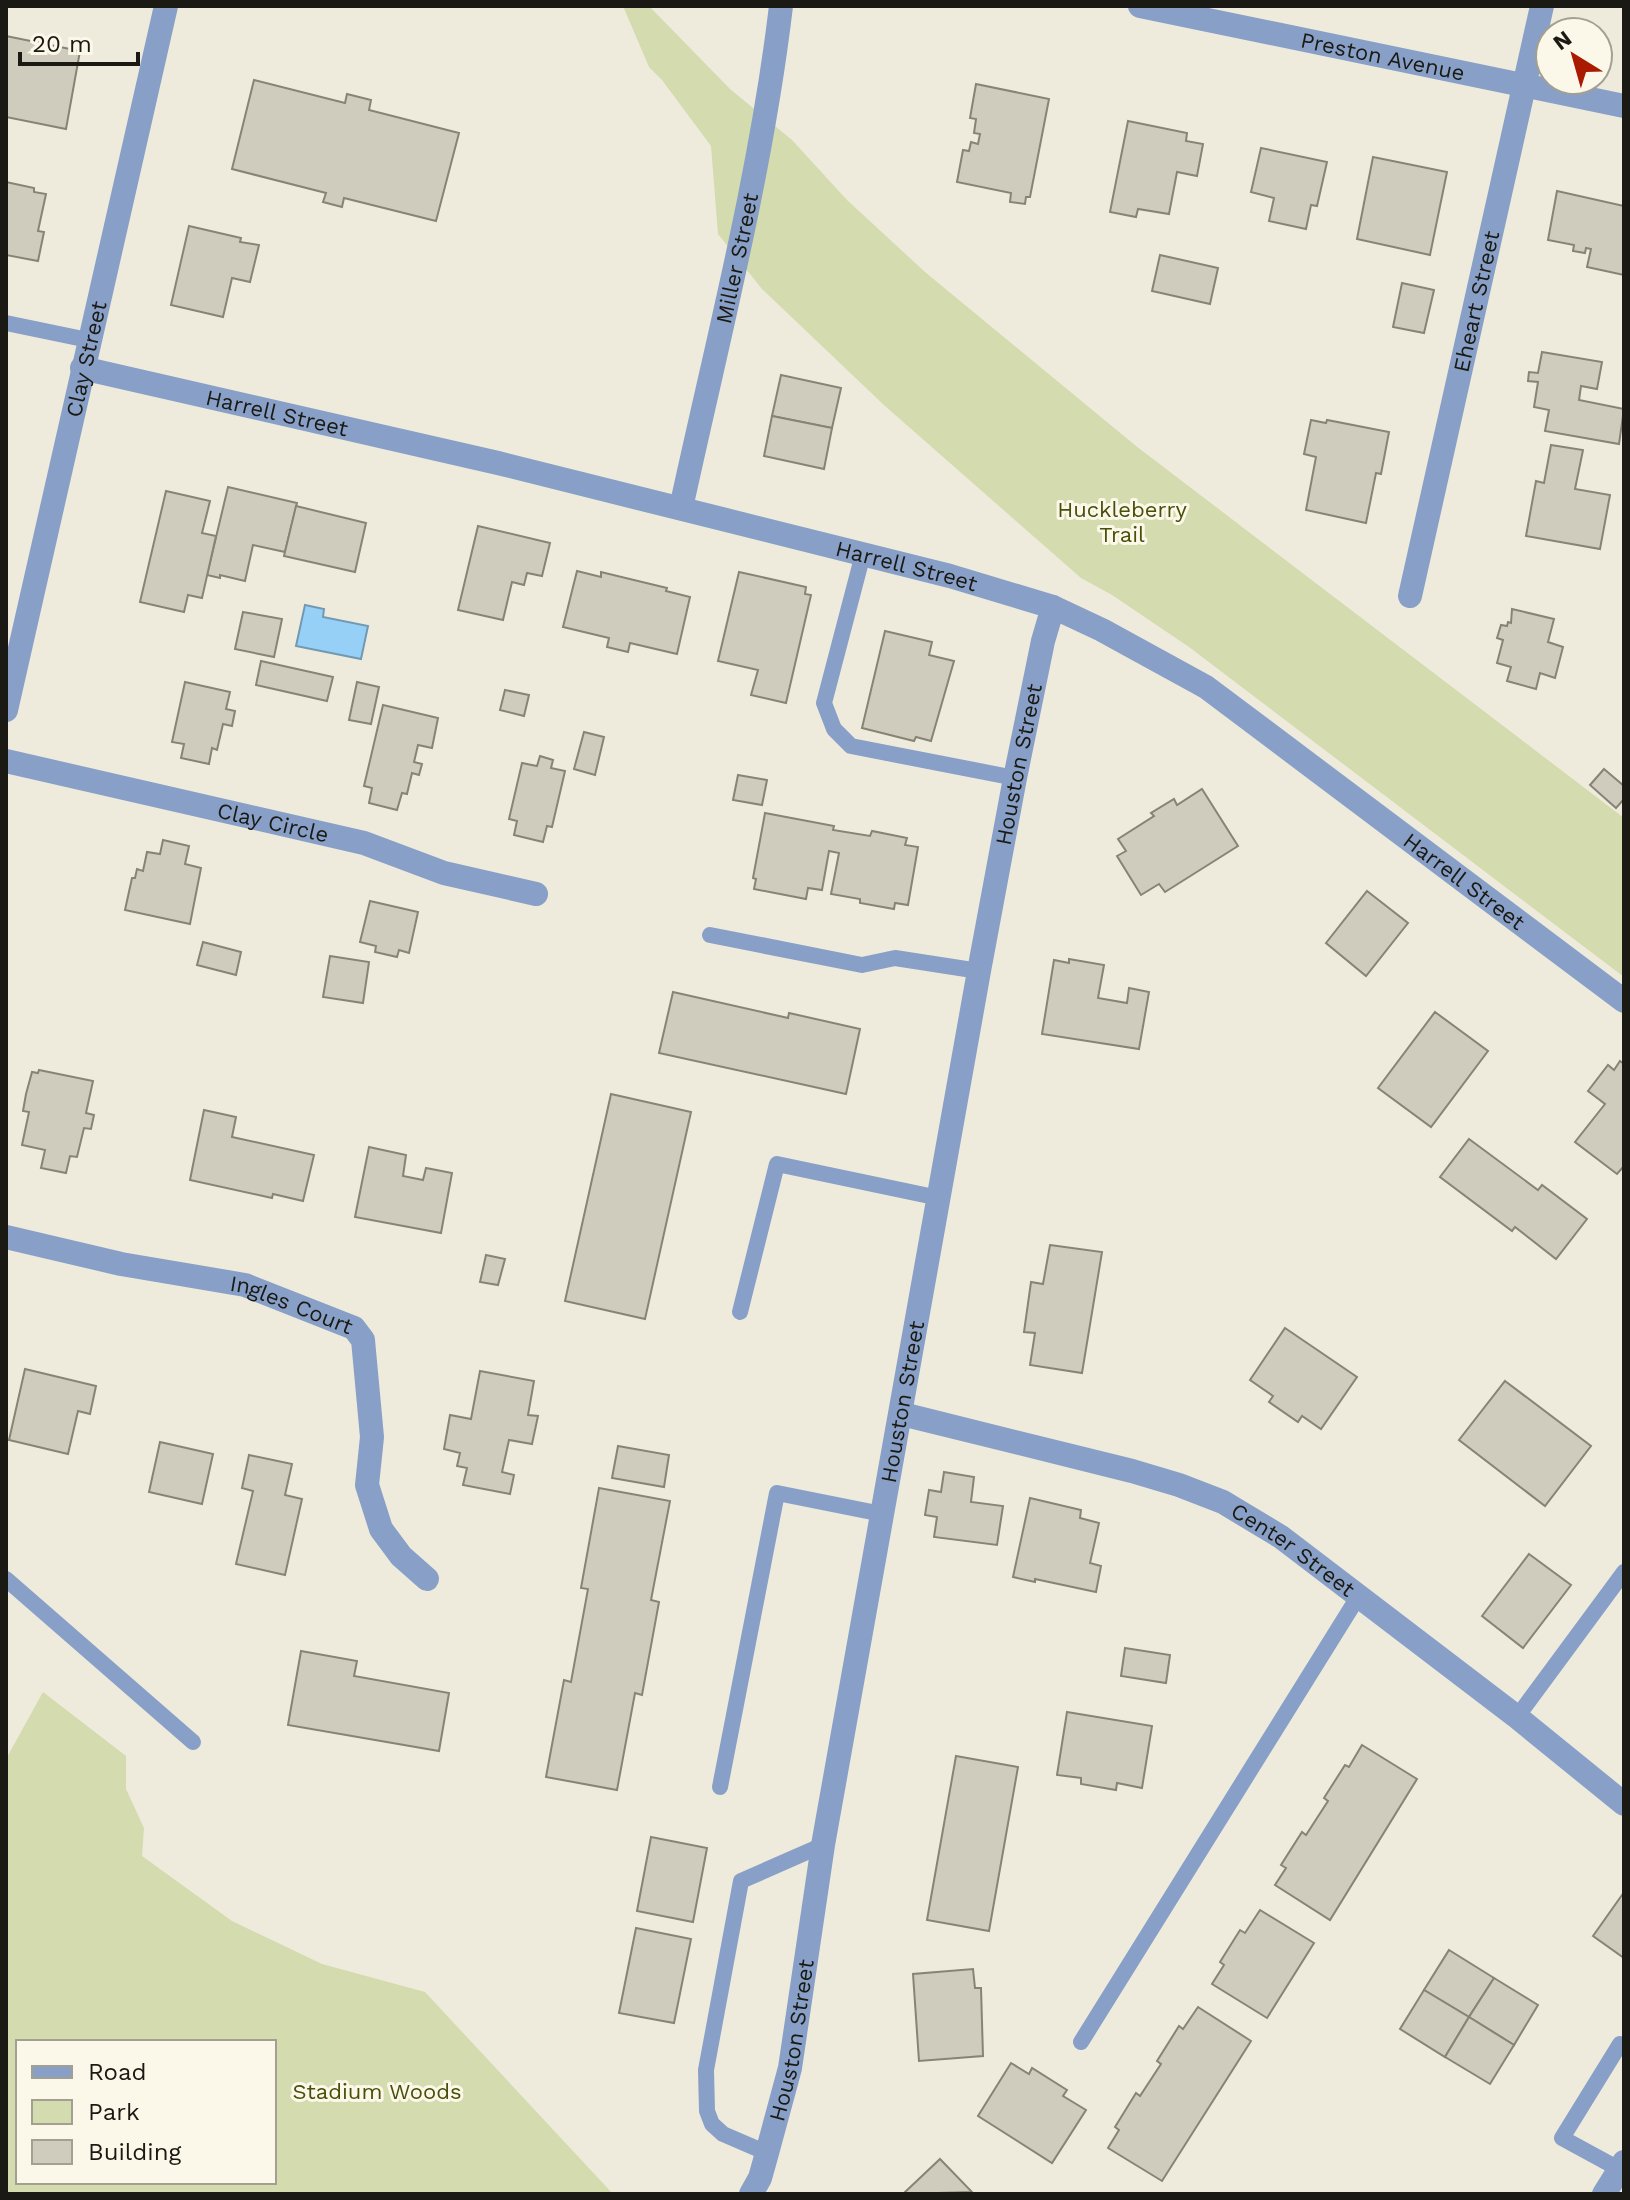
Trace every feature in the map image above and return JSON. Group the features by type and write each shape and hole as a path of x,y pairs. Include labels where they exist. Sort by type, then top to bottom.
{"street":[{"name":"Clay Street","path":"6,710 16,627 82,368 166,6"},
{"name":"Miller Street","path":"681,508 773,78 781,6"},
{"name":"Preston Avenue","path":"1140,6 1624,106"},
{"name":"Eheart Street","path":"1410,596 1542,6"},
{"name":"Harrell Street","path":"82,368 681,508 950,576 1053,607 1206,687 1624,1001"},
{"name":"Houston Street","path":"751,2194 760,2178 790,2068 823,1845 979,971 1015,778 1053,607"},
{"name":"Clay Circle","path":"6,761 364,843 444,873 536,894"},
{"name":"Ingles Court","path":"6,1237 121,1264 245,1285 354,1328 363,1340 371,1423 367,1485 381,1529 401,1556 427,1579"},
{"name":"Center Street","path":"902,1414 1132,1471 1214,1498 1247,1514 1517,1717 1624,1804"},
{"path":"1604,2194 1622,2170"}],"lane":[{"path":"6,323 88,340"},
{"path":"863,554 824,703 834,729 851,746 1015,778"},
{"path":"710,935 862,965 895,958 979,971"},
{"path":"740,1312 777,1164 939,1198"},
{"path":"720,1787 777,1493 882,1514"},
{"path":"1517,1717 1624,1572"},
{"path":"6,1579 193,1742"},
{"path":"1081,2042 1358,1597"},
{"path":"767,2153 723,2134 712,2124 707,2111 706,2070 741,1881 823,1845"},
{"path":"1622,2170 1562,2138 1620,2044 1624,2046"}],"green space":[{"name":"Huckleberry Trail","path":"623,6 649,6 730,89 792,140 847,200 925,272 1136,446 1624,818 1624,977 1189,647 1081,578 885,406 762,289 718,234 711,146 649,67"},
{"name":"Stadium Woods","path":"43,1692 126,1756 126,1789 144,1828 142,1856 232,1921 322,1964 425,1992 613,2194 6,2194 6,1759"}],"water":[{"path":"305,605 324,609 323,617 368,626 361,659 296,646"}],"building":[{"path":"6,36 80,51 66,129 6,117"},
{"path":"254,80 345,103 347,94 371,100 369,110 459,133 436,221 344,198 342,207 323,202 326,193 232,169"},
{"path":"976,84 1049,99 1030,197 1026,197 1025,204 1010,202 1011,193 957,182 963,150 969,151 971,142 978,144 980,134 974,133 976,119 970,118"},
{"path":"1128,121 1187,133 1186,141 1203,144 1197,176 1177,172 1169,214 1138,209 1136,217 1110,212"},
{"path":"1261,148 1327,162 1317,206 1311,205 1306,229 1269,221 1274,198 1251,192"},
{"path":"1373,157 1447,172 1430,255 1357,239"},
{"path":"6,182 46,194 38,231 44,232 38,261 6,255"},
{"path":"1557,191 1624,206 1624,275 1587,267 1591,249 1586,248 1585,253 1573,251 1574,245 1548,240"},
{"path":"189,226 259,245 250,282 232,278 223,317 171,305"},
{"path":"1160,255 1218,268 1210,304 1152,291"},
{"path":"1402,283 1434,290 1424,333 1393,327"},
{"path":"1542,352 1602,362 1597,389 1581,386 1579,400 1624,409 1619,444 1545,431 1549,410 1534,407 1538,382 1528,381 1529,372 1538,373"},
{"path":"781,375 841,388 832,428 772,416"},
{"path":"772,416 832,428 824,469 764,456"},
{"path":"1311,420 1326,423 1327,420 1389,432 1381,474 1376,473 1366,523 1306,510 1316,457 1304,454"},
{"path":"1551,445 1583,450 1575,489 1610,495 1600,549 1526,536 1536,481 1544,483"},
{"path":"228,487 297,503 285,552 253,545 245,581 207,575"},
{"path":"166,491 210,501 202,533 216,536 202,598 188,595 184,612 140,602"},
{"path":"296,506 366,523 355,572 284,556"},
{"path":"478,526 550,543 542,576 527,573 524,585 512,582 503,620 458,610"},
{"path":"577,571 601,577 601,572 667,588 666,591 690,597 677,654 630,643 628,652 607,647 609,638 563,627"},
{"path":"739,572 806,587 805,594 811,595 786,703 751,695 758,670 718,661"},
{"path":"1512,609 1554,619 1548,642 1563,647 1555,678 1540,673 1536,689 1507,681 1511,667 1497,663 1503,640 1497,638 1501,625 1511,623"},
{"path":"243,612 282,619 274,657 235,649"},
{"path":"885,631 932,642 929,655 954,661 931,741 916,737 914,741 862,728"},
{"path":"261,661 333,677 327,701 256,685"},
{"path":"185,682 230,692 226,709 235,711 232,726 223,724 217,750 212,748 209,764 181,758 184,744 172,742"},
{"path":"357,682 379,687 371,724 349,720"},
{"path":"505,690 529,695 524,716 500,710"},
{"path":"383,705 438,718 432,748 418,745 414,762 422,764 419,775 412,773 407,794 402,793 397,810 369,803 372,788 364,786"},
{"path":"584,732 604,737 595,775 574,769"},
{"path":"540,756 553,760 551,768 565,771 552,827 547,826 543,842 514,835 517,821 509,819 522,763 537,766"},
{"path":"1604,769 1624,786 1624,799 1616,808 1590,785"},
{"path":"738,775 767,780 762,805 733,800"},
{"path":"1202,789 1238,846 1165,892 1159,884 1141,895 1117,856 1126,851 1118,839 1174,799 1177,805"},
{"path":"765,813 834,826 833,830 870,836 872,831 907,838 905,845 918,847 908,905 895,903 894,909 831,894 839,853 829,851 822,890 808,888 806,899 754,889 756,879 753,878"},
{"path":"163,840 189,846 185,864 201,868 190,924 125,910 132,878 135,878 137,869 143,871 147,852 160,854"},
{"path":"1367,891 1408,923 1366,976 1326,943"},
{"path":"370,901 418,912 409,953 399,950 397,957 375,952 376,946 360,942"},
{"path":"203,942 241,952 236,975 197,965"},
{"path":"330,956 369,962 363,1003 323,997"},
{"path":"1069,959 1104,965 1098,998 1127,1003 1129,988 1149,992 1139,1049 1042,1034 1054,960 1069,963"},
{"path":"673,992 788,1018 789,1013 860,1029 846,1094 659,1053"},
{"path":"1435,1012 1488,1051 1431,1127 1378,1088"},
{"path":"1620,1061 1624,1064 1624,1166 1617,1174 1575,1142 1605,1104 1588,1091 1608,1065 1614,1070"},
{"path":"39,1070 93,1081 86,1113 94,1115 91,1129 84,1128 77,1157 70,1156 66,1173 41,1168 45,1150 22,1145 29,1112 23,1111 26,1094 32,1072 38,1073"},
{"path":"611,1094 691,1112 645,1319 565,1301"},
{"path":"204,1110 236,1117 232,1137 314,1155 303,1201 273,1194 272,1198 190,1180"},
{"path":"1469,1139 1538,1190 1542,1185 1587,1219 1556,1259 1515,1227 1512,1231 1440,1177"},
{"path":"369,1147 406,1155 403,1176 423,1180 426,1168 452,1173 441,1233 355,1217"},
{"path":"1050,1245 1102,1252 1082,1373 1030,1365 1035,1333 1024,1332 1031,1282 1043,1284"},
{"path":"486,1255 505,1259 498,1285 480,1282"},
{"path":"1285,1328 1357,1377 1321,1429 1302,1416 1298,1422 1269,1402 1273,1396 1250,1380"},
{"path":"25,1369 96,1386 90,1414 78,1411 68,1454 9,1440"},
{"path":"480,1371 534,1381 528,1415 538,1416 532,1444 509,1440 502,1472 514,1475 510,1494 463,1485 467,1468 457,1466 460,1453 444,1449 450,1415 471,1419"},
{"path":"1505,1381 1591,1446 1545,1506 1459,1440"},
{"path":"160,1442 213,1454 202,1504 149,1492"},
{"path":"618,1446 669,1455 664,1487 612,1478"},
{"path":"249,1455 292,1464 285,1495 302,1499 285,1575 236,1564 253,1491 242,1488"},
{"path":"944,1472 974,1477 971,1502 1003,1506 997,1545 934,1537 937,1517 925,1515 929,1490 941,1492"},
{"path":"599,1488 670,1501 651,1600 659,1602 642,1695 635,1693 617,1790 546,1777 564,1680 571,1682 588,1589 581,1588"},
{"path":"1030,1498 1081,1510 1080,1518 1099,1523 1090,1563 1101,1566 1096,1592 1013,1577"},
{"path":"1529,1554 1571,1585 1523,1648 1482,1616"},
{"path":"1125,1648 1170,1655 1166,1683 1121,1676"},
{"path":"301,1651 357,1661 354,1676 449,1693 439,1751 288,1725"},
{"path":"1067,1712 1152,1726 1142,1788 1117,1783 1116,1790 1081,1784 1081,1778 1057,1775"},
{"path":"1362,1745 1417,1779 1330,1920 1275,1885 1286,1868 1281,1865 1302,1832 1306,1835 1328,1801 1324,1798"},
{"path":"956,1756 1018,1767 989,1931 927,1920"},
{"path":"651,1837 707,1848 693,1922 637,1911"},
{"path":"1622,1895 1624,1897 1624,1958 1593,1936"},
{"path":"1260,1910 1314,1943 1267,2018 1212,1984 1224,1965 1220,1962 1240,1930 1245,1933"},
{"path":"636,1928 691,1939 674,2023 619,2013"},
{"path":"1449,1950 1494,1978 1469,2017 1424,1990"},
{"path":"973,1969 975,1988 981,1988 983,2056 919,2061 913,1974"},
{"path":"1494,1978 1538,2005 1514,2045 1469,2017"},
{"path":"1424,1990 1469,2017 1445,2057 1400,2029"},
{"path":"1198,2007 1251,2041 1162,2181 1108,2148 1119,2130 1115,2127 1136,2093 1140,2096 1161,2064 1157,2061 1179,2026 1183,2029"},
{"path":"1469,2017 1514,2045 1490,2084 1445,2057"},
{"path":"1011,2063 1029,2074 1032,2068 1067,2090 1063,2096 1086,2110 1052,2163 978,2116"},
{"path":"940,2159 972,2192 903,2194"}]}
